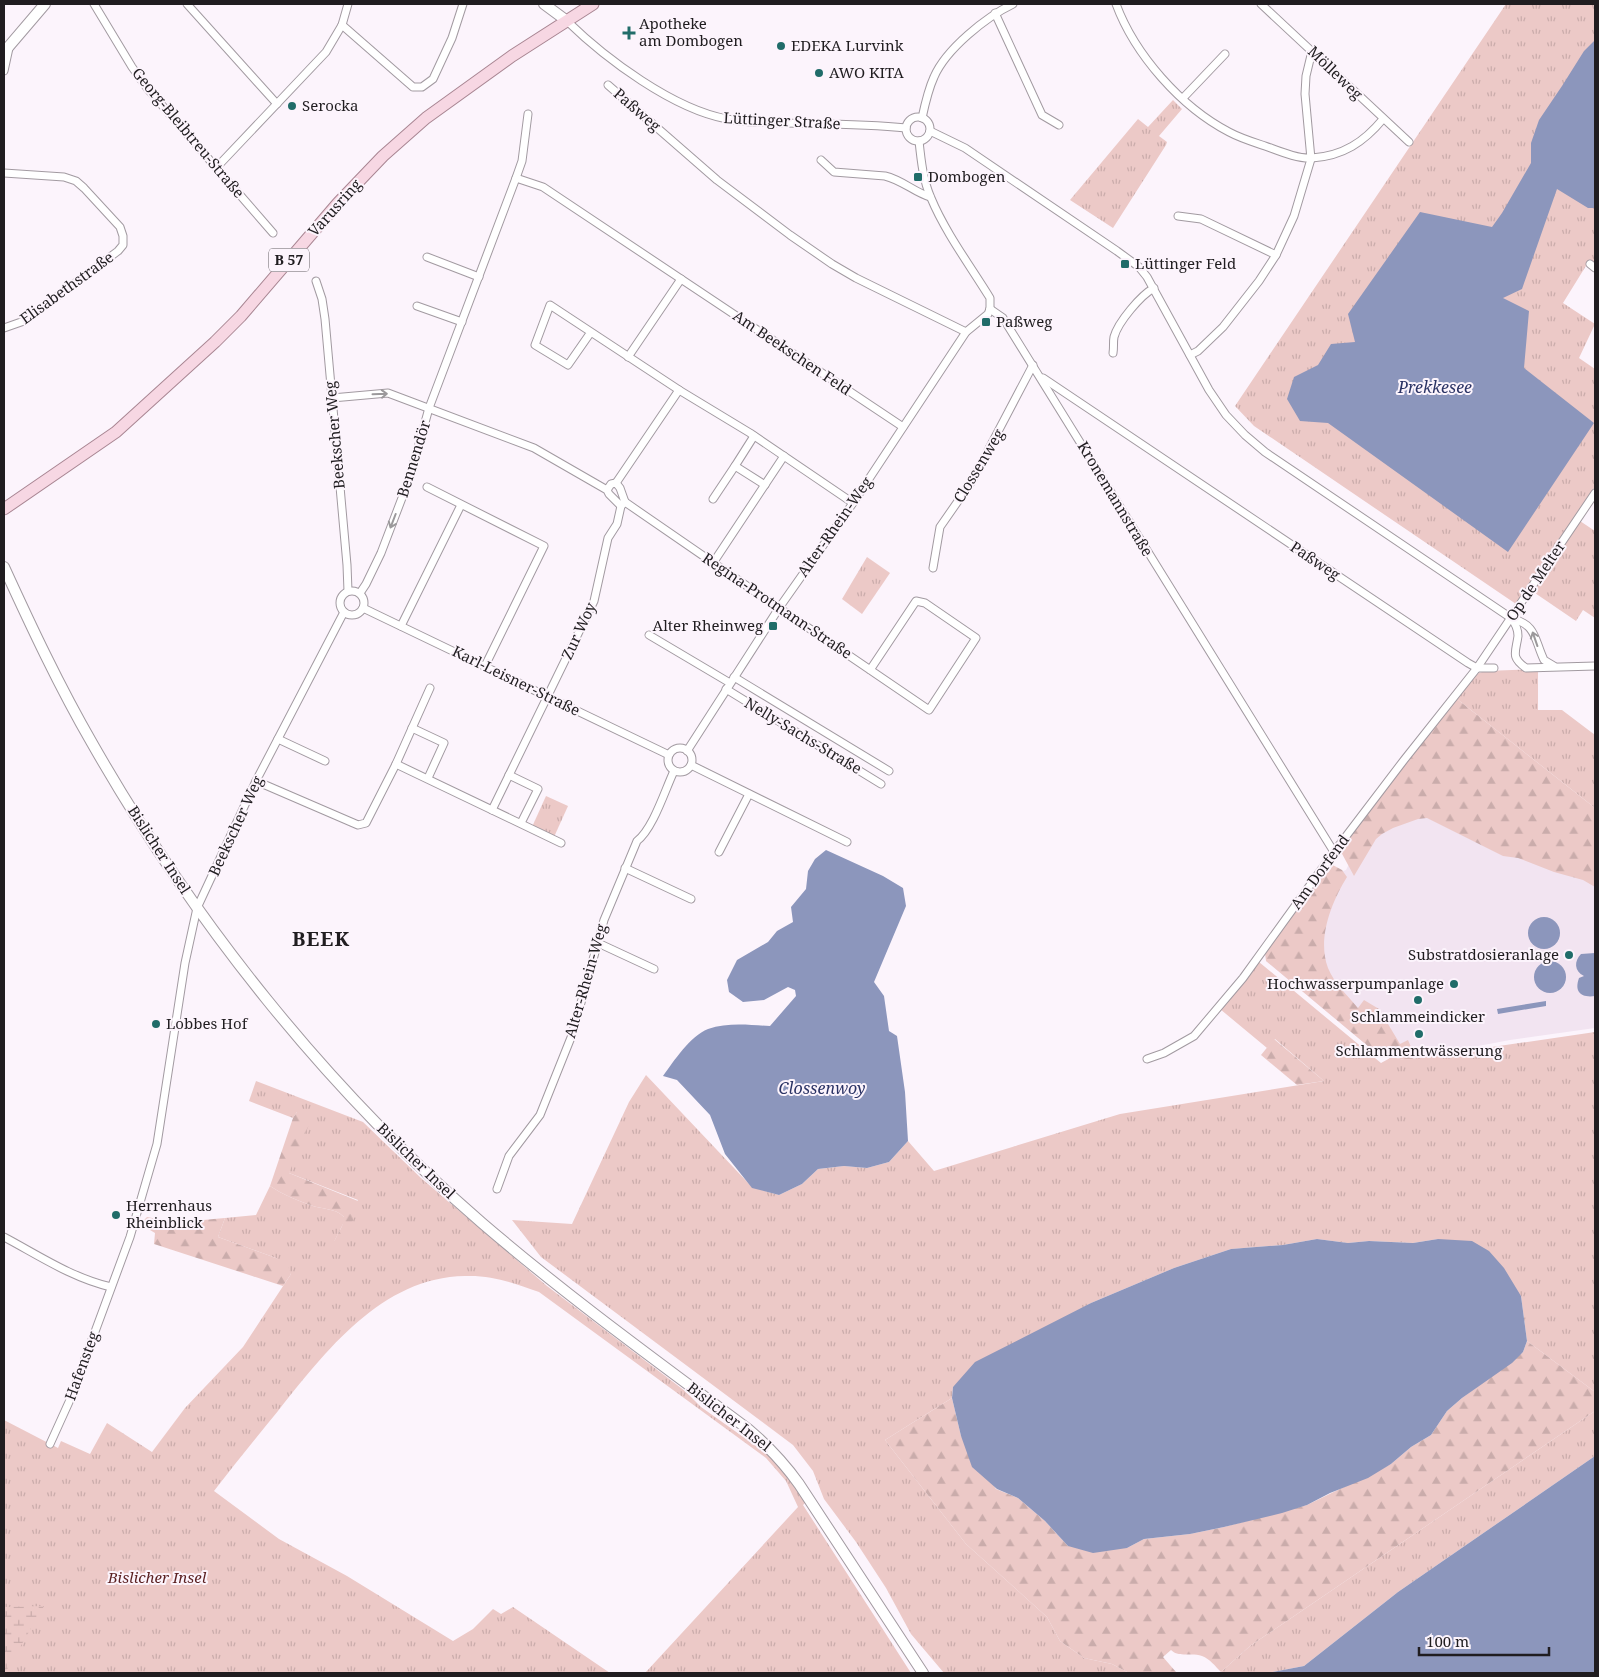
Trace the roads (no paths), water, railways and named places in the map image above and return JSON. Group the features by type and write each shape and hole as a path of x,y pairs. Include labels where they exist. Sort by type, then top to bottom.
{"main road":[{"path":"6,50 45,4"},
{"name":"Lüttinger Straße","path":"544,4 567,21"},
{"name":"Varusring","path":"4,509 116,432 215,342 241,316 338,204 383,156 426,118 505,61 593,4"},
{"name":"Bislicher Insel","path":"4,566 61,686 92,744 143,827 197,908 271,1005 371,1117 425,1171 481,1222 551,1281 748,1429 776,1454 799,1484 923,1673"}],"street":[{"name":"Georg-Bleibtreu-Straße","path":"94,4 147,88 273,233"},
{"path":"187,4 277,104"},
{"path":"216,168 326,52 342,25 348,4"},
{"path":"342,25 413,87 422,87 433,80 452,38 463,4"},
{"path":"922,118 926,98 934,75 945,59 961,42 995,13 1013,4"},
{"path":"1116,4 1138,49 1165,80 1206,117 1230,132 1280,152 1311,158 1343,152 1371,133 1383,119"},
{"name":"Mölleweg","path":"1261,4 1409,142"},
{"path":"995,13 1042,115 1059,126"},
{"name":"Lüttinger Straße","path":"567,21 604,54 655,89 688,107 712,116 742,122 879,125 906,128"},
{"path":"4,71 6,50"},
{"path":"1190,355 1198,351 1222,327 1259,282 1276,255 1294,216 1311,158 1305,94 1306,76 1312,51"},
{"path":"1183,98 1225,54"},
{"name":"Paßweg","path":"608,85 717,180 818,254 856,278 966,332"},
{"name":"Bennendör","path":"360,593 381,553 410,477 430,408 522,161 528,114"},
{"path":"914,118 922,118 927,121 930,131 926,138 919,141 912,140 907,134 908,122 914,118"},
{"path":"930,131 966,148 1139,268 1154,288 1209,390 1226,415 1244,435 1265,452 1511,618 1517,626 1518,636 1515,655 1518,663 1526,668 1595,666"},
{"name":"Kronemannstraße","path":"919,141 924,176 930,197 941,219 990,298 990,309 1003,318 1033,365 1334,852"},
{"path":"822,160 834,172 893,178 920,194 930,197"},
{"name":"Elisabethstraße","path":"4,173 64,177 76,182 84,188 120,227 123,236 123,245 118,251 24,322 4,328"},
{"name":"Am Beekschen Feld","path":"516,178 543,187 903,426"},
{"path":"1178,216 1202,219 1276,255"},
{"path":"427,257 479,277"},
{"path":"628,357 681,279"},
{"name":"Beekscher Weg","path":"316,281 322,299 325,319 348,591"},
{"path":"1113,353 1114,336 1127,315 1144,293 1154,288"},
{"path":"591,332 568,366 535,345 550,305 591,332 628,357 679,390 754,436 853,503"},
{"path":"417,306 462,322"},
{"name":"Alter-Rhein-Weg","path":"687,751 779,608 853,503 966,332 988,314 990,309"},
{"name":"Clossenweg","path":"933,568 940,527 972,481 1033,365"},
{"name":"Paßweg","path":"1040,377 1468,664 1477,668 1494,668"},
{"path":"607,490 611,484 616,483 679,390"},
{"name":"Regina-Protmann-Straße","path":"332,398 388,393 534,448 607,490 609,494 623,504 929,710 976,638 925,603 916,601 870,670"},
{"path":"713,499 754,436"},
{"path":"713,563 784,456"},
{"path":"735,466 765,485"},
{"name":"Regina-Protmann-Straße","path":"616,483 620,488 623,504"},
{"path":"427,487 544,546 485,666"},
{"name":"Op de Melter","path":"1477,668 1595,493"},
{"name":"Zur Woy","path":"492,810 594,601 608,538 617,524 623,504"},
{"path":"401,626 461,505"},
{"path":"354,590 360,593 364,600 363,608 358,614 351,615 344,612 340,607 342,595 354,590"},
{"name":"Karl-Leisner-Straße","path":"363,608 669,755"},
{"name":"Beekscher Weg","path":"111,1287 130,1237 157,1144 185,963 197,908 256,781 344,612"},
{"path":"1511,618 1521,620 1530,626 1535,634 1544,660 1554,666"},
{"path":"649,635 730,683"},
{"name":"Am Dorfend","path":"1147,1059 1164,1053 1194,1036 1243,978 1334,852 1477,668"},
{"name":"Nelly-Sachs-Straße","path":"730,683 888,771"},
{"name":"Nelly-Sachs-Straße","path":"730,683 881,784"},
{"path":"256,781 358,825 366,822 396,764 430,688"},
{"path":"412,728 444,744 428,778"},
{"path":"278,739 325,761"},
{"path":"677,748 687,751 691,757 691,765 685,771 674,771 668,762 669,755 677,748"},
{"path":"396,764 561,844"},
{"path":"691,765 847,842"},
{"name":"Alter-Rhein-Weg","path":"497,1190 510,1156 540,1114 572,1035 604,920 637,841 649,827 674,771"},
{"path":"510,775 538,789 521,823"},
{"path":"719,852 749,794"},
{"path":"626,868 691,899"},
{"path":"598,943 654,969"},
{"path":"4,1237 78,1277 92,1283 111,1287"},
{"name":"Hafensteg","path":"50,1444 69,1402 111,1287"}],"water":[{"name":"Prekkesee","path":"1595,40 1595,208 1588,208 1557,189 1522,289 1503,298 1529,311 1524,368 1594,423 1508,552 1328,423 1300,421 1287,399 1294,377 1318,365 1331,344 1355,342 1348,314 1420,212 1492,227 1531,163 1531,143 1539,120 1584,51"},
{"name":"Clossenwoy","path":"826,850 883,876 903,888 906,906 874,982 884,996 889,1031 897,1036 905,1092 908,1141 889,1162 867,1168 844,1166 818,1169 802,1184 779,1195 752,1188 725,1154 710,1115 677,1080 663,1076 683,1050 701,1032 723,1025 770,1026 796,996 795,990 788,987 764,1000 743,1002 729,992 727,980 737,960 768,942 777,931 793,922 791,907 806,889 808,871 815,859"},
{"path":"1544,917 1550,918 1555,922 1559,927 1559,939 1555,944 1550,948 1544,949 1538,948 1533,944 1529,939 1528,933 1529,927 1533,922 1538,918"},
{"path":"1595,953 1595,996 1582,995 1577,987 1579,978 1584,976 1578,971 1576,963 1581,954"},
{"path":"1550,961 1556,962 1561,966 1565,971 1565,983 1561,988 1556,992 1550,993 1544,992 1539,988 1535,983 1534,977 1535,971 1539,966 1544,962"},
{"path":"1546,1001 1546,1006 1498,1014 1497,1009"},
{"path":"1317,1239 1348,1243 1369,1241 1413,1243 1438,1239 1472,1241 1489,1251 1504,1268 1521,1296 1527,1341 1523,1352 1512,1363 1462,1398 1447,1411 1431,1435 1368,1478 1330,1493 1307,1505 1282,1513 1190,1534 1144,1539 1127,1548 1093,1553 1068,1546 1045,1521 1018,1498 997,1489 972,1467 961,1436 952,1398 953,1387 975,1362 1091,1303 1174,1268 1231,1249 1283,1245"},
{"path":"1595,1456 1595,1673 1268,1673 1304,1666 1398,1592"}],"place":[{"name":"Apotheke am Dombogen","path":"629,33"},
{"name":"EDEKA Lurvink","path":"781,46"},
{"name":"AWO KITA","path":"819,73"},
{"name":"Serocka","path":"292,106"},
{"name":"Dombogen","path":"918,177"},
{"name":"Lüttinger Feld","path":"1125,264"},
{"name":"Paßweg","path":"986,322"},
{"name":"Alter Rheinweg","path":"773,626"},
{"name":"Substratdosieranlage","path":"1569,955"},
{"name":"Hochwasserpumpanlage","path":"1454,984"},
{"name":"Schlammeindicker","path":"1418,1000"},
{"name":"Lobbes Hof","path":"156,1024"},
{"name":"Schlammentwässerung","path":"1419,1034"},
{"name":"Herrenhaus Rheinblick","path":"116,1215"}],"district":[{"name":"BEEK","path":"321,939"}]}
